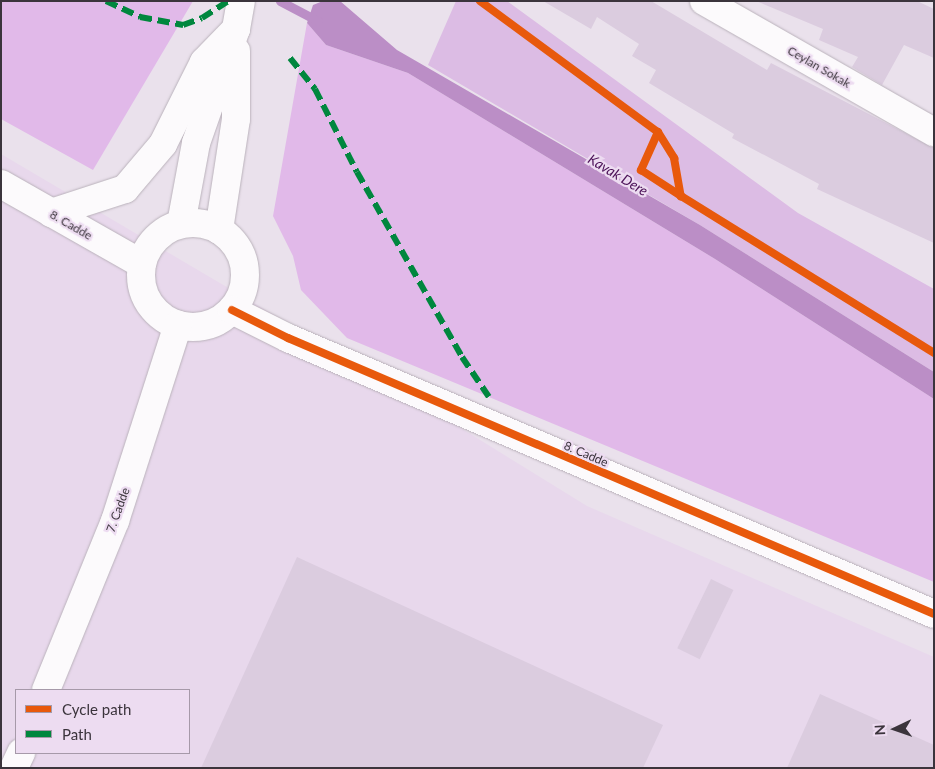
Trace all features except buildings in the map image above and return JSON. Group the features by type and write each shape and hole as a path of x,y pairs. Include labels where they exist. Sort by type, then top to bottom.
{"street":[{"path":"182,224 196,143 236,29 241,1"},
{"name":"Ceylan Sokak","path":"704,1 934,132"},
{"path":"51,213 126,188 162,144 204,62 236,29"},
{"path":"219,230 236,119 236,29"},
{"name":"8. Cadde","path":"1,184 142,264"},
{"path":"194,223 219,230 237,249 245,274 239,299 232,310 210,324 197,327 178,325 151,307 141,283 142,264 149,246 158,236 182,224 194,223"},
{"name":"8. Cadde","path":"232,310 288,338 934,614"},
{"name":"7. Cadde","path":"46,689 115,521 178,325"},
{"path":"14,768 20,754"}],"shaded area":[{"path":"1,1 193,1 93,170 1,119"},
{"path":"323,1 340,1 397,50 700,225 934,372 934,399 715,259 408,73 326,45 307,23 313,5"},
{"path":"456,1 507,1 798,213 934,289 934,372 700,225 428,65"},
{"path":"307,23 326,45 408,73 715,259 934,399 934,582 347,338 301,290 293,256 273,216"},
{"path":"1,154 359,365 587,506 934,657 934,768 1,768"}],"waterway":[{"name":"Kavak Dere","path":"280,1 318,21"}],"marked path":[{"path":"106,1 140,17 183,25 202,18 228,1"},
{"path":"290,58 315,89 357,172 462,357 489,397"}],"cycle path":[{"path":"480,1 658,132 674,158 681,196 934,353"},
{"path":"658,132 641,170 681,196"},
{"path":"232,310 288,338 934,614"}]}
